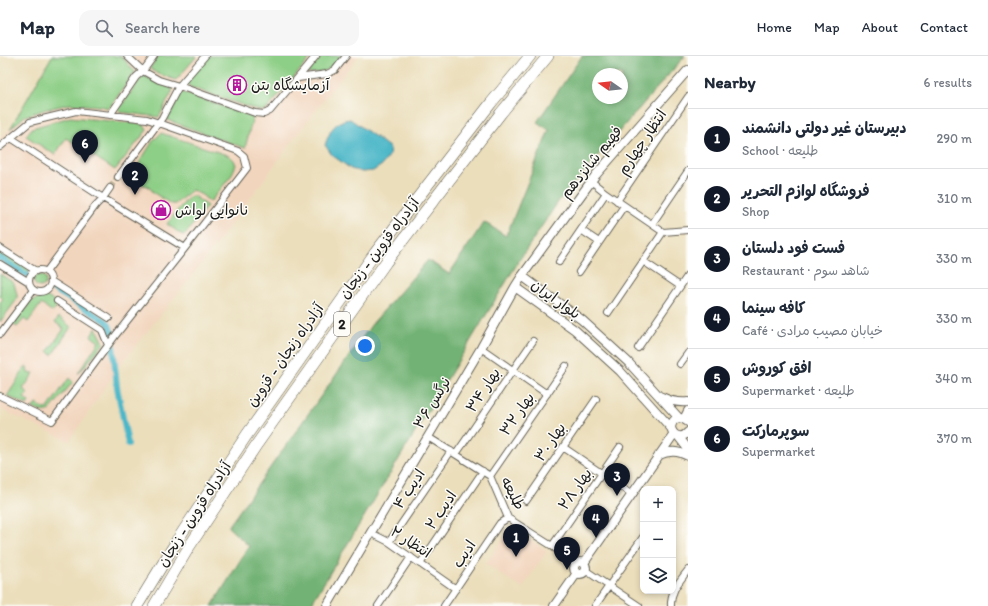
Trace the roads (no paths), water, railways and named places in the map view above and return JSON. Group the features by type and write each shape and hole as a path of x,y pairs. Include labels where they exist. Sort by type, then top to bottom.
{"highway":[{"name":"آزادراه زنجان - قزوین","path":"137,606 178,539 246,436 375,253 491,103 530,56"},
{"name":"آزادراه قزوین - زنجان","path":"154,606 190,547 257,444 386,262 548,56"}],"street":[{"path":"127,56 143,71 159,80 255,113 264,114 270,111 316,56"},
{"path":"110,115 136,77 143,71 154,56"},
{"path":"118,177 159,123 180,86 205,56"},
{"path":"298,78 327,74 335,70 346,56"},
{"name":"فهیم شانزدهم","path":"522,276 591,181 687,71"},
{"name":"انتظار چهارم","path":"617,201 688,97"},
{"path":"0,147 30,122 76,111 147,119 238,151 244,156 247,168 108,345 52,420 0,396"},
{"path":"11,138 103,198 185,248"},
{"path":"652,224 688,171"},
{"path":"591,181 624,206 663,232 688,230"},
{"path":"46,272 110,188"},
{"path":"559,262 606,193"},
{"path":"579,272 624,206"},
{"path":"581,230 599,242"},
{"path":"608,313 663,232"},
{"path":"0,248 36,271 40,270 49,274 51,281 50,286 45,291 39,292 33,290 29,282 0,264"},
{"path":"643,261 680,286"},
{"path":"29,282 30,277 36,271"},
{"path":"638,348 688,275"},
{"name":"بلوار ایران","path":"684,419 658,395 628,362 582,320 522,276 515,287 575,330 620,371 688,449"},
{"path":"51,281 109,318"},
{"name":"نرگس ۳۶","path":"327,606 481,348 515,287"},
{"path":"0,334 33,290"},
{"path":"57,301 102,330 108,345"},
{"name":"بهار ۳۴","path":"453,453 484,414 532,341"},
{"path":"481,348 547,394"},
{"path":"680,364 688,353"},
{"name":"بهار ۳۲","path":"490,476 566,366"},
{"path":"658,395 675,402 688,402"},
{"name":"بهار ۳۰","path":"526,501 596,399"},
{"path":"577,573 582,574 632,494 674,433 673,421 684,419 688,411"},
{"path":"674,433 684,436 688,432"},
{"name":"طلیعه","path":"428,437 490,476 508,518 552,546 575,564"},
{"path":"563,447 632,494"},
{"name":"بهار ۲۸","path":"552,546 620,447"},
{"path":"659,455 666,451 688,456"},
{"name":"ادیب ۴","path":"389,542 453,453"},
{"name":"ادیب ۲","path":"420,564 483,472"},
{"name":"ادیب","path":"444,606 500,523 508,518"},
{"name":"انتظار ۲","path":"371,533 389,542 456,589"},
{"path":"595,606 640,541"},
{"path":"378,606 411,557"},
{"path":"577,573 574,569 575,564 578,561 581,561 585,567 609,586 639,606"},
{"path":"671,606 674,589 688,570"},
{"path":"554,606 577,573"}],"water":[{"path":"350,119 390,148 389,156 382,165 373,171 362,172 351,169 332,155 325,145 336,124"}],"waterway":[{"path":"0,258 27,275"},
{"path":"53,289 106,321 112,333"},
{"path":"113,346 117,387 128,444"}],"tunnel":[{"path":"110,188 118,177"}],"place":[{"name":"آزمایشگاه بتن","path":"237,85"},
{"name":"سوپرمارکت","path":"85,163"},
{"name":"فروشگاه لوازم التحریر","path":"135,195"},
{"name":"نانوایی لواش","path":"161,210"},
{"name":"فست فود دلستان","path":"617,496"},
{"name":"کافه سینما","path":"596,538"},
{"name":"دبیرستان غیر دولتی دانشمند","path":"516,557"},
{"name":"افق کوروش","path":"567,570"}]}
